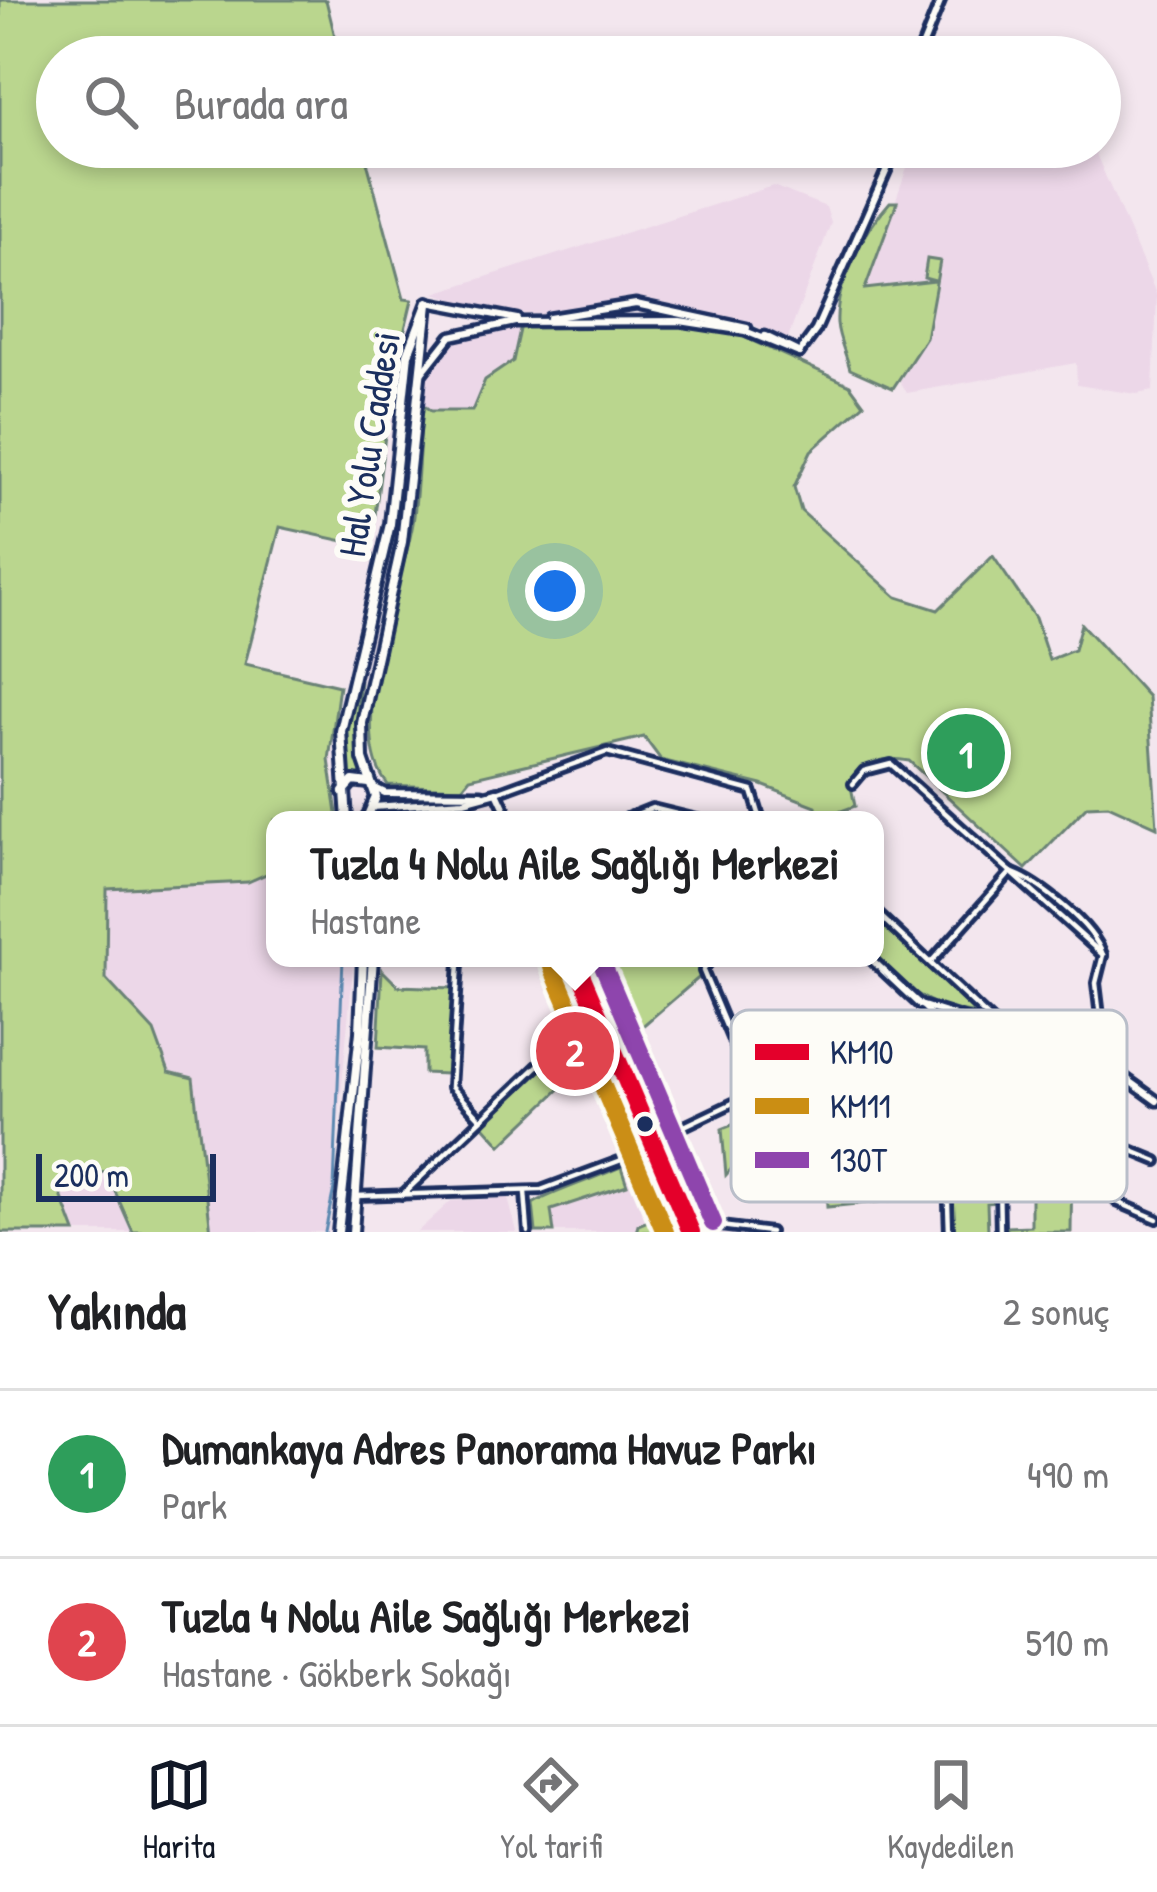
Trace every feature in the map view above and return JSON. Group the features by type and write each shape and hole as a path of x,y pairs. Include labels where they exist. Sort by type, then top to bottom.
{"main road":[{"name":"Hal Yolu Caddesi","path":"371,785 362,723 402,542 428,302"},
{"name":"Hal Yolu Caddesi","path":"343,793 341,731 389,524 403,382 428,302"},
{"path":"345,811 343,793 353,781 371,785 369,811"},
{"path":"344,805 353,811"},
{"path":"338,1232 361,1032 363,967"},
{"path":"353,1232 372,967"}],"street":[{"path":"926,36 941,0"},
{"path":"799,352 816,329 888,168"},
{"path":"428,302 525,320 636,304 663,306 736,324 799,352"},
{"path":"420,376 451,336 515,322 680,321 738,329 799,352"},
{"path":"378,811 464,801 585,756 631,755 752,791 758,811"},
{"path":"853,784 865,771 891,764 1011,872 1054,901 1099,943 1103,955 1096,983 1099,1010"},
{"path":"371,785 385,793 497,792"},
{"path":"497,792 506,811"},
{"path":"931,963 1011,872"},
{"path":"884,919 981,1010"},
{"path":"459,967 451,1087 480,1118"},
{"path":"574,967 643,1147 687,1232"},
{"path":"575,967 656,1143 687,1232"},
{"path":"705,967 703,971 731,1039"},
{"path":"880,967 926,1010"},
{"path":"920,1004 943,1010"},
{"path":"402,1195 591,1015"},
{"path":"1127,1081 1157,1100"},
{"path":"356,1196 525,1192 563,1185 731,1106"},
{"path":"643,1147 656,1143"},
{"path":"1127,1149 1157,1161"},
{"path":"525,1192 528,1232"},
{"path":"948,1202 949,1232"},
{"path":"999,1202 1000,1232"},
{"path":"1117,1202 1157,1219"},
{"path":"687,1222 770,1232"}],"shaded area":[{"path":"0,0 36,36 36,168 86,168 391,387 371,547 280,527 245,664 339,686 332,727 332,788 291,811 266,811 266,967 353,967 328,1232 0,1232"},
{"path":"907,168 1102,168 1157,296 1153,391 1136,394 1077,385 1076,363 907,393 900,381 926,338 937,281 865,290"},
{"path":"773,186 826,207 831,223 787,341 753,325 645,298 542,315 488,311 435,293"},
{"path":"521,325 516,361 472,412 433,420 423,405 426,380 445,346 458,336"},
{"path":"627,1165 653,1174 677,1232 536,1232 533,1204 540,1197"},
{"path":"508,1198 517,1232 417,1232 451,1201"}],"green space":[{"path":"0,0 326,0 335,36 36,36 36,168 369,168 404,299 412,300 391,387 371,547 280,527 245,664 339,686 329,760 337,811 266,811 266,874 248,882 107,889 106,979 154,1031 169,1072 193,1078 211,1232 133,1232 106,1171 58,1187 75,1232 0,1232"},
{"path":"890,202 897,202 865,289 935,281 924,278 927,259 940,261 926,338 893,388 850,369 837,323 853,258"},
{"path":"521,325 677,326 735,333 850,385 864,404 811,451 794,487 801,511 897,597 938,610 993,556 1035,618 1049,660 1074,650 1081,624 1148,697 1157,827 1108,805 1087,806 1026,869 909,761 891,759 868,765 850,782 855,806 816,811 816,806 762,785 661,760 644,737 470,778 462,788 388,785 376,761 373,696 413,523 423,405 431,411 472,411 485,380 513,361"},
{"path":"360,680 356,729 364,774 348,779 348,732"},
{"path":"884,924 975,1010 947,1008 908,988 884,967"},
{"path":"583,967 705,967 702,975 618,1047 605,1018 625,1010 618,992 597,1000"},
{"path":"382,970 398,986 454,988 446,1074 424,1073 424,1050 378,1047"},
{"path":"584,1029 593,1032 600,1049 572,1071 557,1053"},
{"path":"553,1056 572,1077 501,1145 484,1126 488,1117"},
{"path":"731,1125 731,1169 726,1175 722,1129"},
{"path":"621,1167 627,1185 551,1210 554,1232 536,1232 533,1204"},
{"path":"628,1168 651,1175 676,1232 636,1232 638,1225 653,1219 640,1181 633,1182"},
{"path":"827,1202 877,1202 827,1207"},
{"path":"953,1202 997,1202 987,1203 988,1232 954,1232"},
{"path":"1031,1202 1071,1202 1071,1232 1007,1232 1007,1227 1031,1226"}],"waterway":[{"path":"325,1232 334,1188 343,967"}],"transit line":[{"name":"KM11","path":"552,967 665,1232"},
{"name":"KM10","path":"578,967 691,1232"},
{"name":"130T","path":"604,967 713,1223"}],"place":[{"name":"Dumankaya Adres Panorama Havuz Parkı","path":"966,753"},
{"name":"Tuzla 4 Nolu Aile Sağlığı Merkezi","path":"575,1051"}]}
